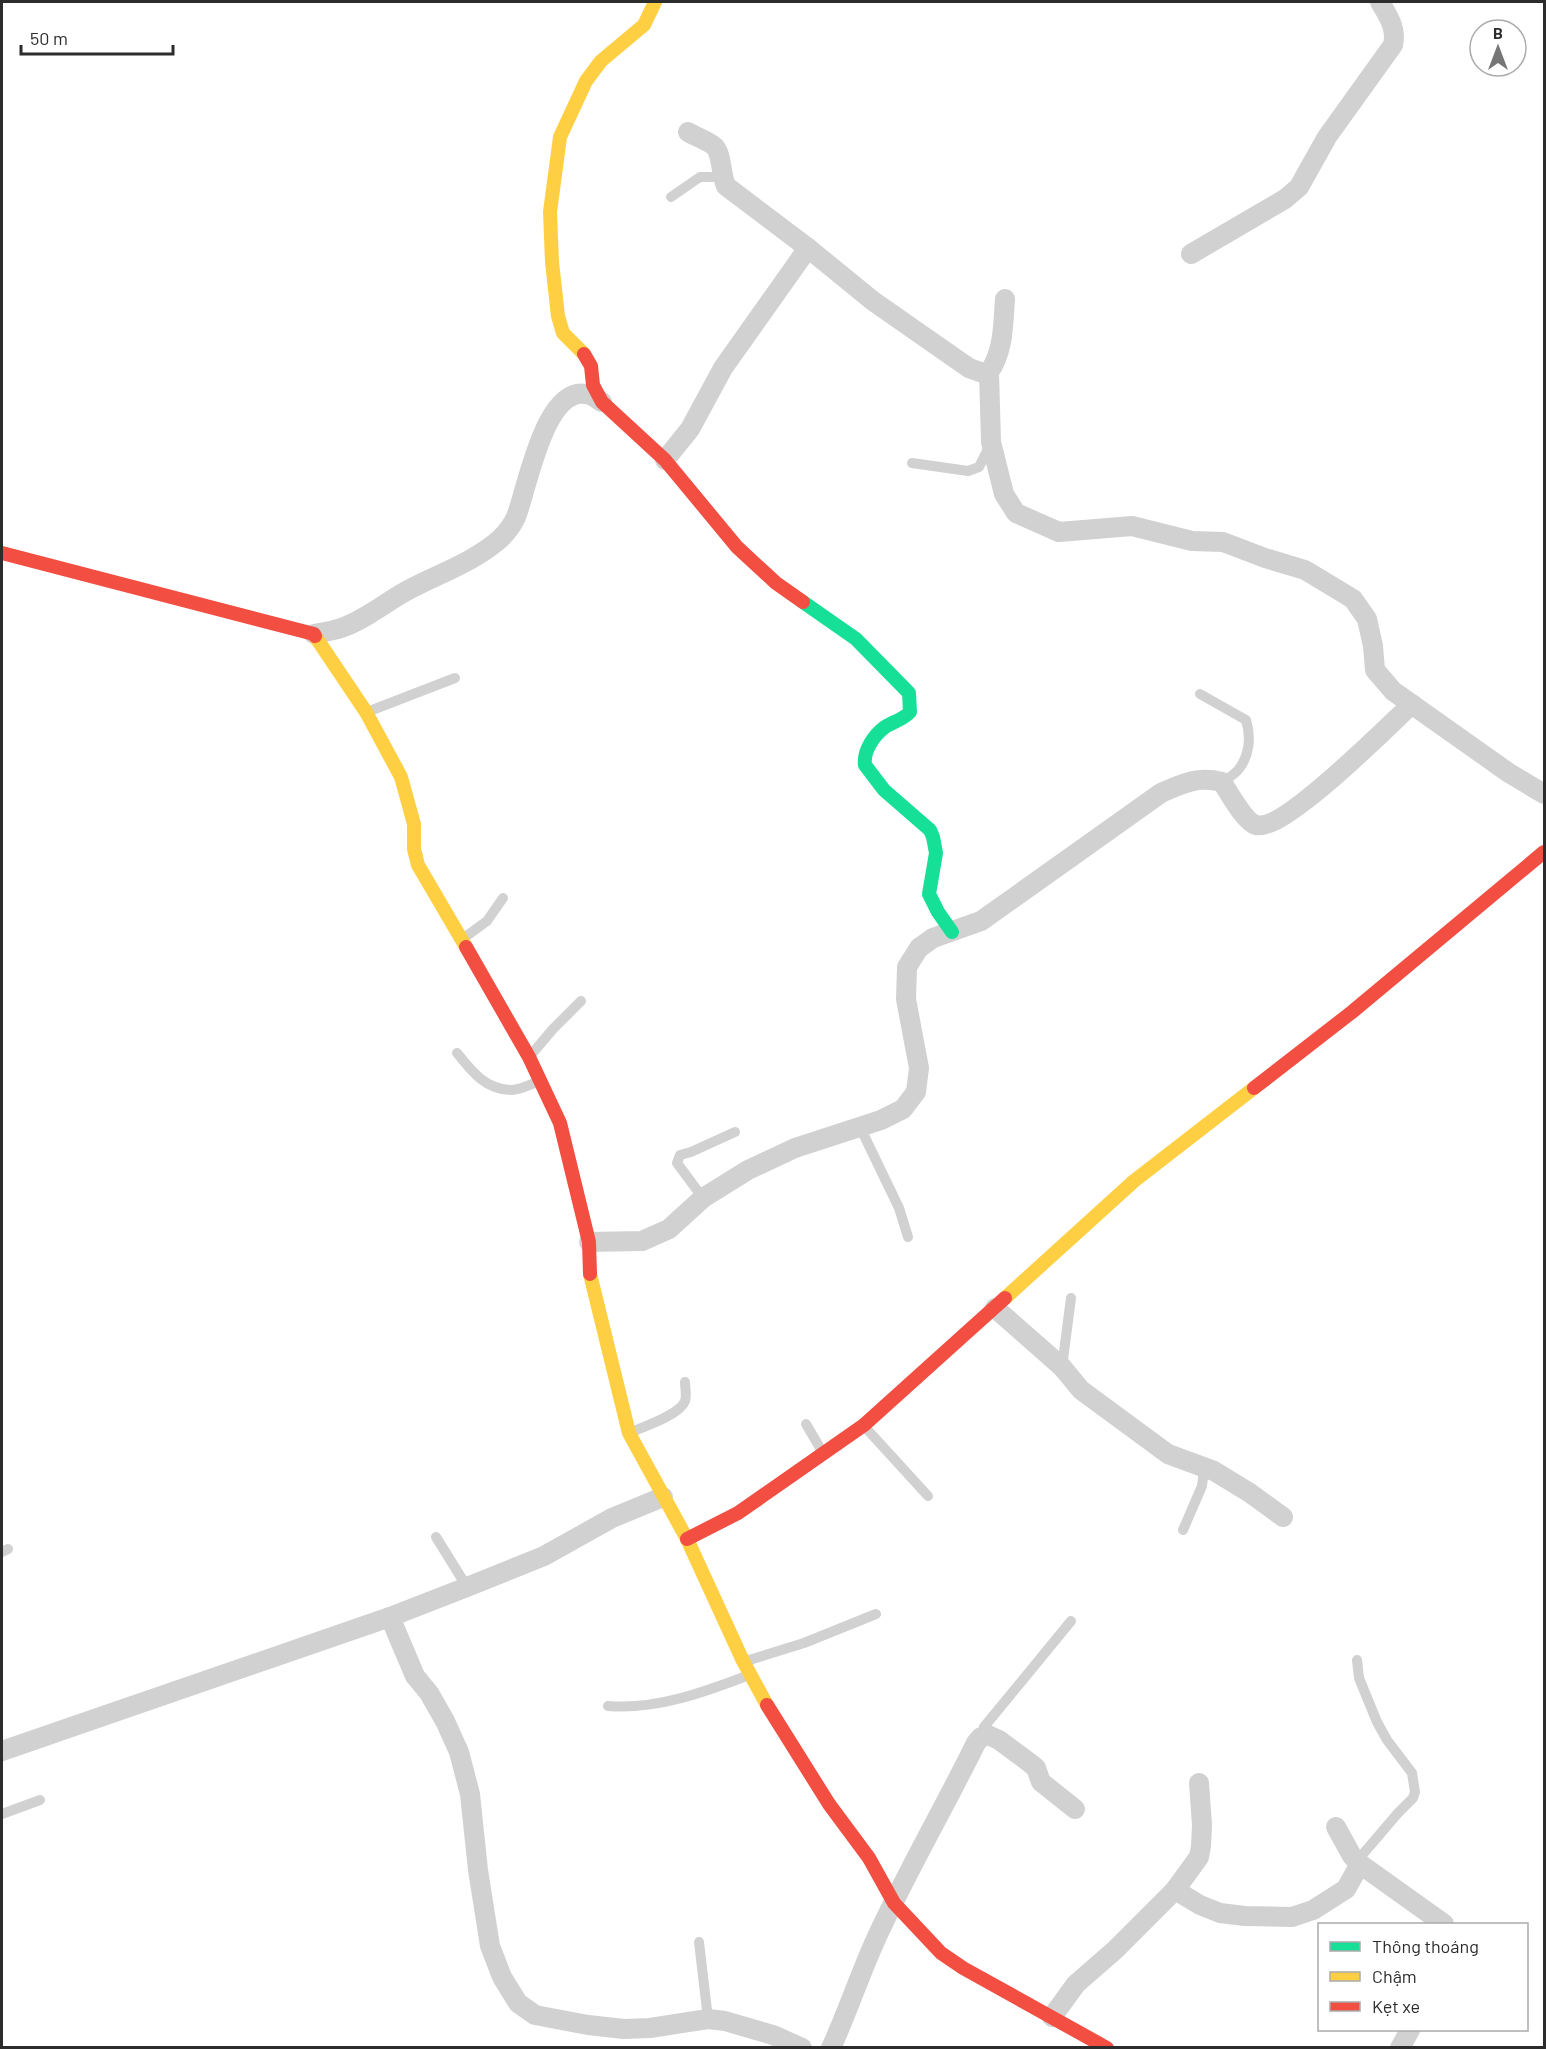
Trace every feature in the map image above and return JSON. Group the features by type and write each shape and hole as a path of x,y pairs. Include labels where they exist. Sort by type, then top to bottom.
{"street":[{"path":"602,402 593,385 591,366 583,353 563,333 558,316 552,262 550,212 560,137 586,81 601,61 644,26 656,2"},
{"path":"1191,254 1285,199 1299,187 1327,137 1393,45 1395,34 1392,23 1380,2"},
{"path":"688,132 715,147 726,186 873,301 969,368 983,373 989,372"},
{"path":"665,460 690,429 723,368 808,248"},
{"path":"1005,299 1002,340 989,372 992,442 1004,494 1016,513 1059,532 1132,526 1192,541 1223,542 1305,570 1353,599 1367,619 1375,670 1393,691 1509,773 1545,794"},
{"path":"2,553 314,634 340,629 362,619 409,589 477,555 501,538 516,519 535,452 555,410 565,400 581,393 591,395 602,402 665,460 738,547 776,583 856,639 909,693 911,704 909,712 903,720 884,729 867,750 863,759 865,767 875,779 930,830 935,838 936,848 929,894 952,932"},
{"path":"314,634 366,712 401,777 414,824 414,849 418,865 529,1057 560,1123 589,1242 590,1275 629,1433 687,1539 749,1675 829,1804 869,1858 894,1903 911,1923 942,1953 987,1983 1107,2048"},
{"path":"589,1242 642,1241 669,1229 703,1198 748,1170 795,1148 881,1120 903,1109 916,1092 920,1068 906,999 907,968 919,948 933,938 981,921 1161,793 1183,783 1208,778 1222,782 1250,822 1259,826 1276,821 1322,787 1412,704"},
{"path":"687,1539 738,1513 864,1425 1134,1181 1352,1012 1545,852"},
{"path":"995,1308 1062,1367 1081,1390 1168,1454 1214,1471 1283,1516"},
{"path":"2,1751 390,1617 544,1556 612,1518 663,1497"},
{"path":"390,1617 415,1676 429,1693 459,1752 470,1794 478,1870 490,1946 502,1977 518,2003 535,2015 615,2028 650,2028 708,2019 725,2021 773,2034 802,2048"},
{"path":"831,2048 862,1969 981,1737 988,1735 999,1740 1030,1763 1036,1768 1041,1782 1075,1809"},
{"path":"1052,2017 1076,1984 1115,1950 1175,1890 1199,1857 1202,1846 1199,1783"},
{"path":"1336,1827 1358,1863 1443,1923"},
{"path":"1175,1890 1200,1905 1220,1913 1292,1917 1313,1910 1346,1889 1358,1863"},
{"path":"1401,2048 1410,2031"}],"lane":[{"path":"671,196 700,177 722,177"},
{"path":"912,463 968,471 979,467 992,442"},
{"path":"366,712 455,678"},
{"path":"1200,694 1246,720 1249,730 1250,746 1239,770 1222,782"},
{"path":"461,941 487,921 503,898"},
{"path":"529,1057 581,1001"},
{"path":"458,1053 472,1072 489,1086 513,1090 540,1081"},
{"path":"860,1127 899,1208 909,1238"},
{"path":"703,1198 677,1163 680,1155 735,1132"},
{"path":"1062,1367 1071,1298"},
{"path":"629,1433 682,1408 686,1399 685,1382"},
{"path":"806,1424 823,1453"},
{"path":"864,1425 928,1496"},
{"path":"1183,1530 1202,1486 1204,1469"},
{"path":"436,1537 467,1587"},
{"path":"742,1662 804,1643 876,1614"},
{"path":"981,1737 984,1727 1071,1621"},
{"path":"1357,1660 1359,1678 1377,1722 1387,1740 1412,1773 1415,1792 1413,1798 1358,1863"},
{"path":"608,1706 629,1708 646,1706 716,1688 749,1675"},
{"path":"2,1814 40,1800"},
{"path":"699,1942 708,2019"}],"traffic: fast":[{"path":"803,602 856,639 909,693 910,712 877,734 868,749 865,765 884,790 930,830 936,853 929,894 952,932"}],"traffic: slow":[{"path":"584,354 563,333 558,316 552,262 550,212 560,137 586,81 601,61 644,25 655,2"},
{"path":"315,636 366,712 401,777 414,824 414,849 418,865 466,947"},
{"path":"1005,1298 1134,1181 1254,1088"},
{"path":"590,1274 629,1433 687,1539 743,1661 767,1705"}],"traffic: jam":[{"path":"584,354 591,366 593,385 602,402 665,460 737,547 776,583 803,602"},
{"path":"2,553 315,636"},
{"path":"1254,1088 1352,1012 1544,852"},
{"path":"466,947 529,1057 560,1123 589,1242 590,1274"},
{"path":"687,1539 738,1513 864,1425 1005,1298"},
{"path":"767,1705 829,1804 869,1858 894,1903 941,1953 963,1968 1107,2048"}]}
